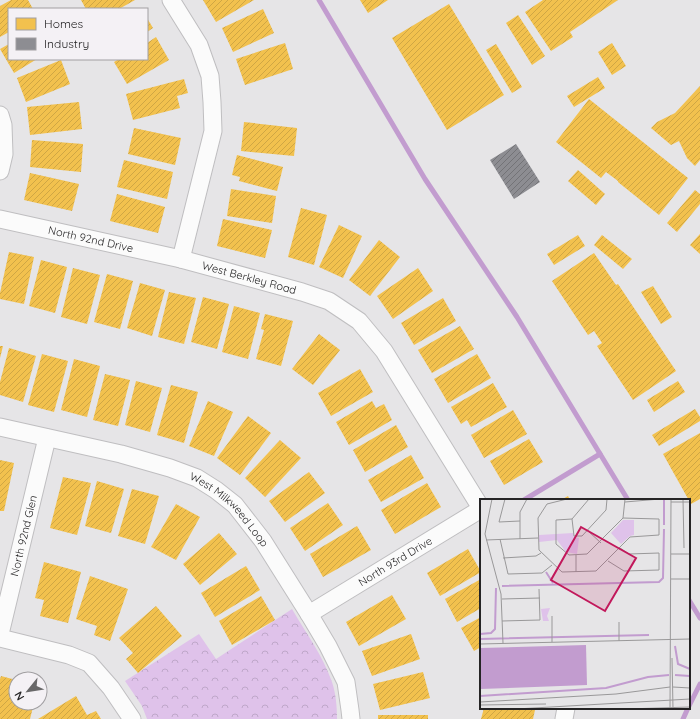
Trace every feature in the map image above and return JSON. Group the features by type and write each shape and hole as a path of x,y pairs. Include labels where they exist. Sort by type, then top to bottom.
{"street":[{"path":"171,0 199,45 210,76 212,102 213,131 182,260"},
{"path":"0,115 3,125 4,154 0,171"},
{"name":"North 92nd Drive","path":"0,219 182,260"},
{"name":"West Berkley Road","path":"182,260 302,292 329,301 359,321 384,351 480,506"},
{"name":"West Milkweed Loop","path":"0,427 121,454 170,468 197,478 216,490 235,506 263,541 309,614 346,682 351,719"},
{"name":"North 92nd Glen","path":"0,634 47,438"},
{"name":"North 93rd Drive","path":"309,614 480,509"},
{"path":"0,638 69,655 89,663 111,688 132,719"},
{"path":"564,719 566,709"}],"green space":[{"path":"292,609 328,672 334,691 337,719 147,719 142,706 125,681 199,634 216,659"}],"building: Homes":[{"path":"11,0 28,0 32,8 8,8 8,33 0,37 0,6"},
{"path":"81,0 135,0 121,8 85,8"},
{"path":"203,0 254,0 216,22"},
{"path":"360,0 388,0 368,13"},
{"path":"543,0 618,0 570,32 573,37 551,51 525,12"},
{"path":"449,4 504,95 447,130 392,38"},
{"path":"263,9 274,33 233,52 222,28"},
{"path":"518,15 545,56 532,65 506,23"},
{"path":"148,20 153,28 148,31"},
{"path":"156,37 169,60 127,84 114,62 117,60 148,60 148,42"},
{"path":"285,43 293,69 245,85 236,59"},
{"path":"612,43 626,66 612,75 598,52"},
{"path":"496,44 522,87 512,93 486,50"},
{"path":"8,45 8,60 35,60 14,73 0,49"},
{"path":"61,60 70,84 26,102 17,78"},
{"path":"598,77 605,88 574,107 567,96"},
{"path":"184,79 188,93 177,96 180,108 133,120 126,94"},
{"path":"700,86 700,160 695,166 687,158 679,141 671,145 651,128 657,122 675,113"},
{"path":"589,99 688,178 659,215 606,172 601,178 556,142"},
{"path":"79,102 82,129 30,135 27,107"},
{"path":"244,122 297,128 294,156 241,151"},
{"path":"134,128 181,138 175,165 128,154"},
{"path":"32,140 83,144 81,172 30,167"},
{"path":"237,155 283,167 277,191 239,181 240,177 232,175"},
{"path":"124,160 173,172 167,199 117,187"},
{"path":"578,170 605,194 596,205 568,181"},
{"path":"30,173 79,184 72,211 24,200"},
{"path":"231,189 276,196 272,223 227,216"},
{"path":"695,190 700,194 700,204 677,232 667,223"},
{"path":"117,194 165,207 158,233 110,221"},
{"path":"301,208 327,215 314,265 288,257"},
{"path":"223,219 272,230 265,258 217,246"},
{"path":"339,225 362,236 343,278 319,267"},
{"path":"700,234 700,254 690,245"},
{"path":"578,235 585,246 554,265 547,254"},
{"path":"602,235 632,259 623,269 594,245"},
{"path":"379,240 400,257 370,296 349,280"},
{"path":"9,252 34,257 24,304 0,299"},
{"path":"594,253 616,285 618,284 676,371 633,400 597,346 602,343 594,331 588,335 552,281"},
{"path":"41,260 67,267 55,313 29,306"},
{"path":"73,268 100,275 87,324 61,317"},
{"path":"418,268 433,291 393,319 377,296"},
{"path":"107,274 133,281 120,329 94,322"},
{"path":"140,283 165,290 152,336 127,328"},
{"path":"653,286 672,317 661,324 641,292"},
{"path":"169,292 196,298 184,344 158,337"},
{"path":"203,297 229,304 217,349 191,342"},
{"path":"443,298 456,321 414,345 401,323"},
{"path":"234,306 260,313 248,359 222,352"},
{"path":"265,314 293,321 281,366 256,359 264,330 261,329"},
{"path":"460,326 474,349 432,373 418,350"},
{"path":"319,334 340,350 313,385 292,369"},
{"path":"0,346 3,346 0,358"},
{"path":"9,348 36,356 23,402 0,395 0,382"},
{"path":"42,354 68,361 54,412 28,405"},
{"path":"477,354 491,378 448,403 434,379"},
{"path":"74,359 100,366 87,417 61,410"},
{"path":"360,369 373,392 331,416 318,393"},
{"path":"105,374 130,380 118,426 93,420"},
{"path":"136,381 162,388 150,432 125,425"},
{"path":"678,381 685,392 654,412 647,400"},
{"path":"493,383 507,407 471,427 467,420 461,424 451,407"},
{"path":"171,385 198,392 184,443 157,435"},
{"path":"208,401 233,412 214,456 189,446"},
{"path":"372,401 376,408 384,404 392,420 349,445 336,422"},
{"path":"695,409 700,417 700,421 659,446 652,435"},
{"path":"513,410 527,434 484,458 471,435"},
{"path":"248,416 271,433 240,475 217,458"},
{"path":"396,425 408,447 365,472 353,450"},
{"path":"700,433 700,499 691,504 690,499 688,499 663,454"},
{"path":"529,439 543,462 504,485 490,461"},
{"path":"280,440 301,458 265,497 245,478"},
{"path":"411,455 424,478 381,502 368,480"},
{"path":"0,460 14,463 4,511 0,511"},
{"path":"309,472 325,493 285,522 269,501"},
{"path":"63,477 91,483 77,535 50,528"},
{"path":"97,481 124,489 111,533 85,526"},
{"path":"427,483 441,507 395,534 381,510"},
{"path":"132,489 159,496 145,544 118,536"},
{"path":"568,496 570,499 563,499"},
{"path":"328,503 343,525 305,551 290,528"},
{"path":"176,504 200,517 176,560 151,547"},
{"path":"357,526 371,550 323,577 310,554"},
{"path":"219,533 237,554 200,585 183,564"},
{"path":"468,549 480,570 480,573 440,596 427,573"},
{"path":"44,562 81,572 68,623 40,616 44,600 35,598"},
{"path":"246,566 260,590 215,617 201,593"},
{"path":"90,576 128,589 110,641 94,635 97,626 76,619"},
{"path":"480,580 480,609 457,622 445,599"},
{"path":"392,595 406,619 359,646 346,622"},
{"path":"261,596 275,620 232,645 219,621"},
{"path":"156,606 182,636 138,673 126,659 133,653 119,638"},
{"path":"480,618 480,648 474,651 461,628"},
{"path":"411,634 420,659 372,676 362,651"},
{"path":"423,672 430,698 380,710 373,684"},
{"path":"1,676 8,678 8,711 32,711 30,719 0,719"},
{"path":"76,696 87,715 96,711 101,719 38,719"},
{"path":"484,709 535,710 533,719 481,719"},
{"path":"378,715 428,715 428,719 378,719"}],"building: Industry":[{"path":"516,144 540,182 514,199 490,160"}],"waterway":[{"path":"319,0 425,179 517,317 627,499"},
{"path":"526,499 600,454"},
{"path":"690,602 700,618"},
{"path":"690,704 700,684"},
{"path":"683,719 688,709"}]}
